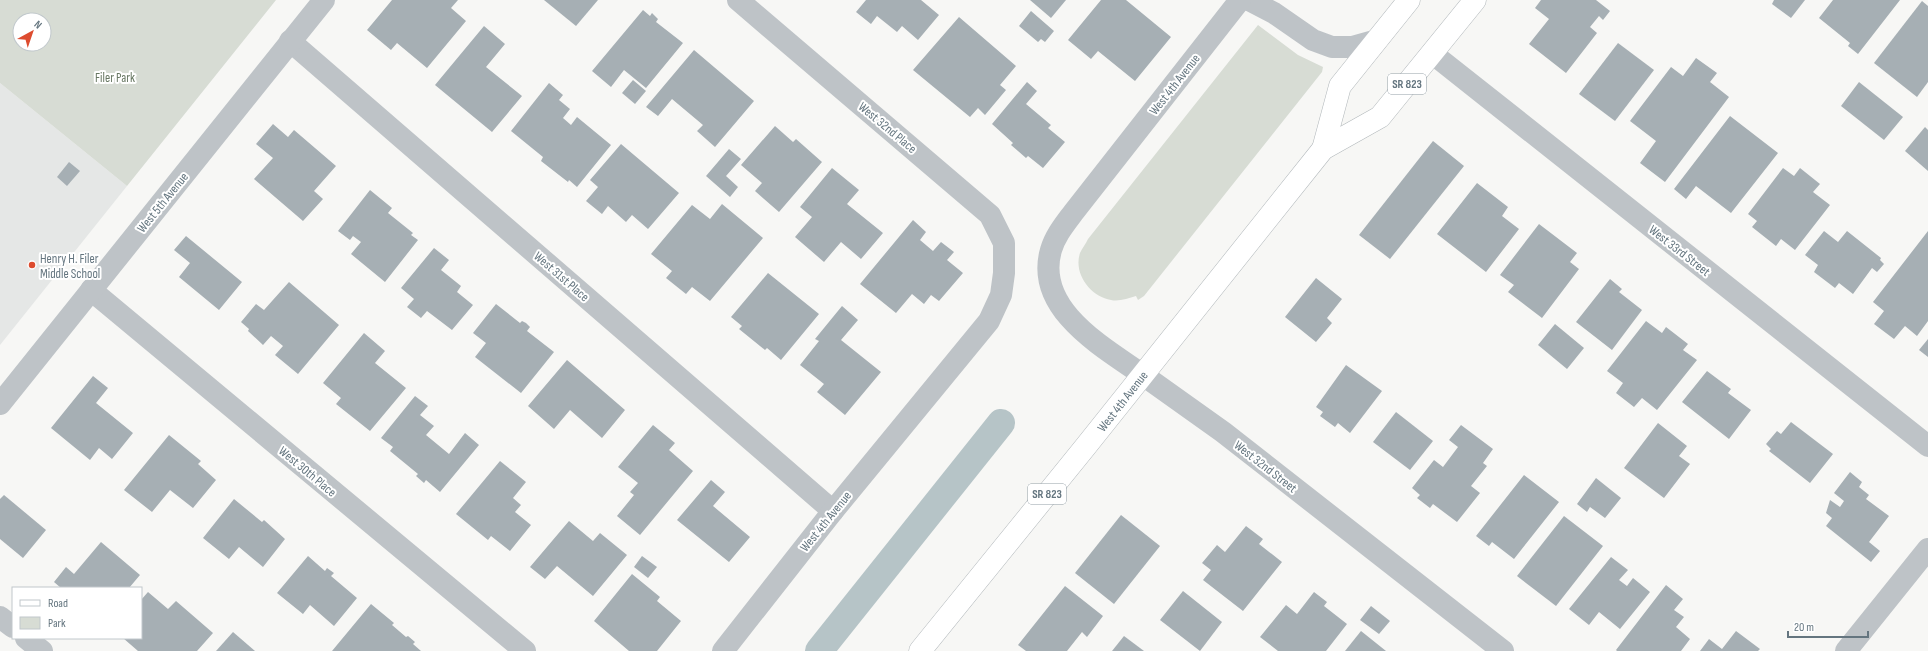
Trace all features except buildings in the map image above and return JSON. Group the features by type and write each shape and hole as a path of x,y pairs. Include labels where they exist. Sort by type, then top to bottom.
{"main road":[{"name":"West 4th Avenue","path":"1323,149 1340,86 1409,0"},
{"name":"West 4th Avenue","path":"920,651 1323,149 1380,117 1433,54 1475,0"}],"street":[{"name":"West 5th Avenue","path":"0,404 324,0"},
{"name":"West 32nd Place","path":"738,0 990,215 1004,243 1004,273"},
{"name":"West 4th Avenue","path":"1049,270 1051,251 1058,234 1240,0"},
{"path":"1249,0 1274,13 1313,40 1332,47 1352,47 1377,40"},
{"name":"West 31st Place","path":"290,41 833,511"},
{"name":"West 33rd Street","path":"1433,54 1928,446"},
{"name":"West 32nd Street","path":"1049,270 1052,289 1060,307 1074,323 1099,344 1222,432 1503,651"},
{"name":"West 4th Avenue","path":"723,651 833,511 989,321 1001,295 1004,273"},
{"name":"West 30th Place","path":"91,290 525,651"},
{"path":"1846,651 1928,549"},
{"path":"0,617 12,626"},
{"path":"27,639 42,651"}],"shaded area":[{"name":"Henry H. Filer Middle School","path":"0,83 127,186 0,345"}],"green space":[{"name":"Filer Park","path":"0,0 276,0 127,186 0,83"},
{"path":"1258,25 1298,55 1323,67 1322,72 1144,296 1138,300 1136,296 1124,300 1114,300 1104,298 1097,294 1085,283 1079,269 1080,253 1088,239"}],"waterway":[{"path":"819,651 1001,423"}],"place":[{"name":"Henry H. Filer Middle School","path":"32,265"}]}
